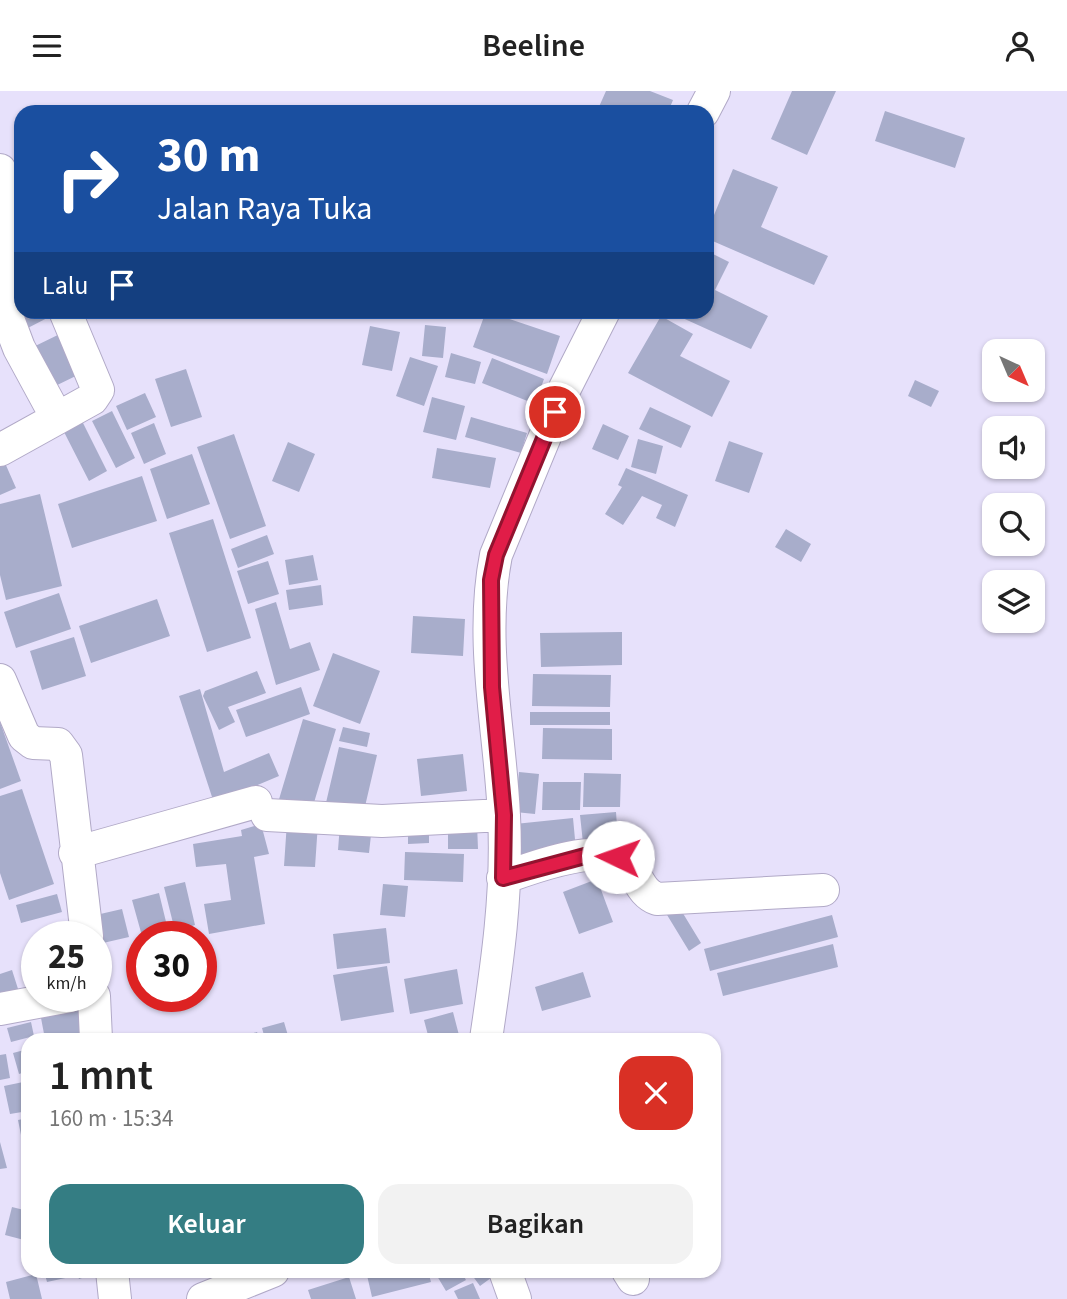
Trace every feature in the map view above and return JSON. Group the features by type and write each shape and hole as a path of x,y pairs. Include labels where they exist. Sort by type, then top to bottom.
{"street":[{"path":"0,170 13,245 6,291 7,316 19,348 57,418"},
{"path":"0,450 92,399 98,386 69,319"},
{"path":"487,1033 502,932 504,815 492,687 491,580 496,555 565,388 600,319"},
{"path":"0,680 24,736 33,743 52,742 63,748 85,921"},
{"path":"75,853 262,809 382,821 504,815"},
{"path":"503,878 596,853 624,862 645,892 657,899 823,890"},
{"path":"0,1009 21,1005"},
{"path":"95,1012 96,1033"},
{"path":"114,1278 115,1299"},
{"path":"203,1299 256,1278"},
{"path":"508,1278 515,1299"}],"building":[{"path":"606,91 650,91 673,100 671,105 600,105"},
{"path":"792,91 836,91 807,155 771,139"},
{"path":"885,111 965,138 955,168 875,141"},
{"path":"733,169 778,187 761,227 828,256 814,285 714,242 714,215"},
{"path":"714,254 729,262 715,290 768,316 751,349 685,319 714,319"},
{"path":"21,319 45,319 22,331"},
{"path":"483,319 510,319 560,336 547,374 473,347"},
{"path":"659,319 666,319 693,334 680,356 730,381 712,417 628,373"},
{"path":"425,325 446,327 443,358 422,356"},
{"path":"370,326 400,332 392,371 362,365"},
{"path":"66,331 86,371 47,390 27,350"},
{"path":"451,353 481,362 475,384 445,377"},
{"path":"410,357 438,366 424,406 396,396"},
{"path":"492,358 544,379 535,404 482,383"},
{"path":"186,369 202,417 171,427 155,379"},
{"path":"915,380 939,391 931,407 908,396"},
{"path":"145,393 156,417 127,430 116,406"},
{"path":"432,397 465,406 456,440 423,432"},
{"path":"650,407 691,426 681,448 639,429"},
{"path":"112,411 135,458 116,468 92,421"},
{"path":"471,417 527,433 521,453 465,437"},
{"path":"82,421 107,471 89,481 63,430"},
{"path":"154,423 166,454 144,464 131,433"},
{"path":"603,424 629,436 618,460 592,449"},
{"path":"234,434 266,526 230,539 197,447"},
{"path":"638,439 663,446 656,474 631,467"},
{"path":"729,441 763,453 749,493 715,481"},
{"path":"288,442 315,454 299,492 272,481"},
{"path":"437,448 496,458 490,488 432,478"},
{"path":"192,454 210,504 167,519 150,469"},
{"path":"5,463 16,488 0,495 0,466"},
{"path":"626,468 688,495 675,527 656,518 662,505 642,496 623,525 605,514 622,487 618,485"},
{"path":"142,476 157,521 72,548 58,504"},
{"path":"40,494 62,586 6,600 0,575 0,504"},
{"path":"213,519 251,638 207,652 169,533"},
{"path":"786,529 811,544 801,562 775,547"},
{"path":"267,535 274,554 238,568 231,549"},
{"path":"313,555 318,580 289,585 285,560"},
{"path":"268,561 279,594 248,604 237,571"},
{"path":"321,585 323,605 289,610 286,590"},
{"path":"59,593 71,629 16,648 4,612"},
{"path":"157,599 170,636 91,663 79,626"},
{"path":"276,602 290,649 310,642 320,670 276,685 255,609"},
{"path":"413,616 465,619 463,656 411,653"},
{"path":"622,632 622,665 541,667 540,633"},
{"path":"74,637 86,676 42,690 30,651"},
{"path":"333,653 380,671 360,724 313,706"},
{"path":"257,671 266,693 228,707 235,722 219,730 203,696 205,691"},
{"path":"533,674 611,675 610,707 532,706"},
{"path":"301,687 310,714 246,737 236,710"},
{"path":"200,689 224,772 269,753 279,776 214,803 179,696"},
{"path":"530,712 610,712 610,725 530,725"},
{"path":"303,719 336,729 310,816 277,806"},
{"path":"0,722 21,781 0,789"},
{"path":"343,727 370,733 367,747 339,741"},
{"path":"543,728 612,729 612,760 542,759"},
{"path":"339,747 377,755 363,815 325,807"},
{"path":"463,754 467,791 421,796 417,759"},
{"path":"519,772 539,774 535,814 515,812"},
{"path":"584,773 621,774 620,807 583,807"},
{"path":"543,782 581,782 580,810 542,810"},
{"path":"22,789 54,884 9,900 0,873 0,796"},
{"path":"616,812 618,840 583,843 580,815"},
{"path":"573,818 576,850 518,856 515,824"},
{"path":"287,822 318,823 315,867 284,866"},
{"path":"261,824 269,854 254,857 265,924 217,933 217,921 207,921 204,904 231,900 226,864 196,867 193,844 242,836 241,830"},
{"path":"340,824 372,826 369,853 338,850"},
{"path":"477,824 478,849 448,849 448,825"},
{"path":"408,829 429,829 429,843 408,844"},
{"path":"405,852 464,854 463,882 404,880"},
{"path":"597,879 613,922 579,934 563,892"},
{"path":"185,882 194,921 172,921 164,887"},
{"path":"383,884 408,886 405,917 380,915"},
{"path":"159,893 166,921 138,921 132,900"},
{"path":"57,894 62,912 21,923 16,905"},
{"path":"673,897 701,943 689,951 661,905"},
{"path":"122,909 126,938 112,941 112,921 98,921 96,915"},
{"path":"832,915 838,937 710,971 704,949"},
{"path":"386,928 390,963 337,969 333,934"},
{"path":"833,944 838,967 723,996 717,973"},
{"path":"387,966 394,1012 341,1021 333,975"},
{"path":"457,969 463,1004 410,1014 404,979"},
{"path":"12,970 19,992 0,998 0,974"},
{"path":"583,972 591,997 542,1011 535,987"},
{"path":"85,1012 88,1033 44,1033 41,1018"},
{"path":"453,1012 458,1033 427,1033 424,1020"},
{"path":"31,1022 33,1033 21,1033 21,1039 11,1042 7,1028"},
{"path":"284,1022 287,1033 263,1033 262,1028"},
{"path":"21,1051 21,1073 19,1074 13,1053"},
{"path":"6,1054 10,1078 0,1080 0,1055"},
{"path":"21,1082 21,1112 10,1114 4,1086"},
{"path":"0,1142 7,1168 0,1169"},
{"path":"12,1207 21,1209 21,1239 5,1235"},
{"path":"37,1278 42,1299 10,1299 6,1282"},
{"path":"46,1278 65,1278 47,1282"},
{"path":"349,1278 356,1299 311,1299 308,1290"},
{"path":"368,1278 430,1278 431,1282 372,1297"},
{"path":"438,1278 465,1278 466,1280 446,1291"},
{"path":"474,1278 491,1278 480,1286"},
{"path":"473,1283 480,1299 458,1299 454,1291"}],"route":[{"path":"555,412 496,555 491,580 489,613 492,687 504,815 503,878 539,866 596,853 618,857"}]}
